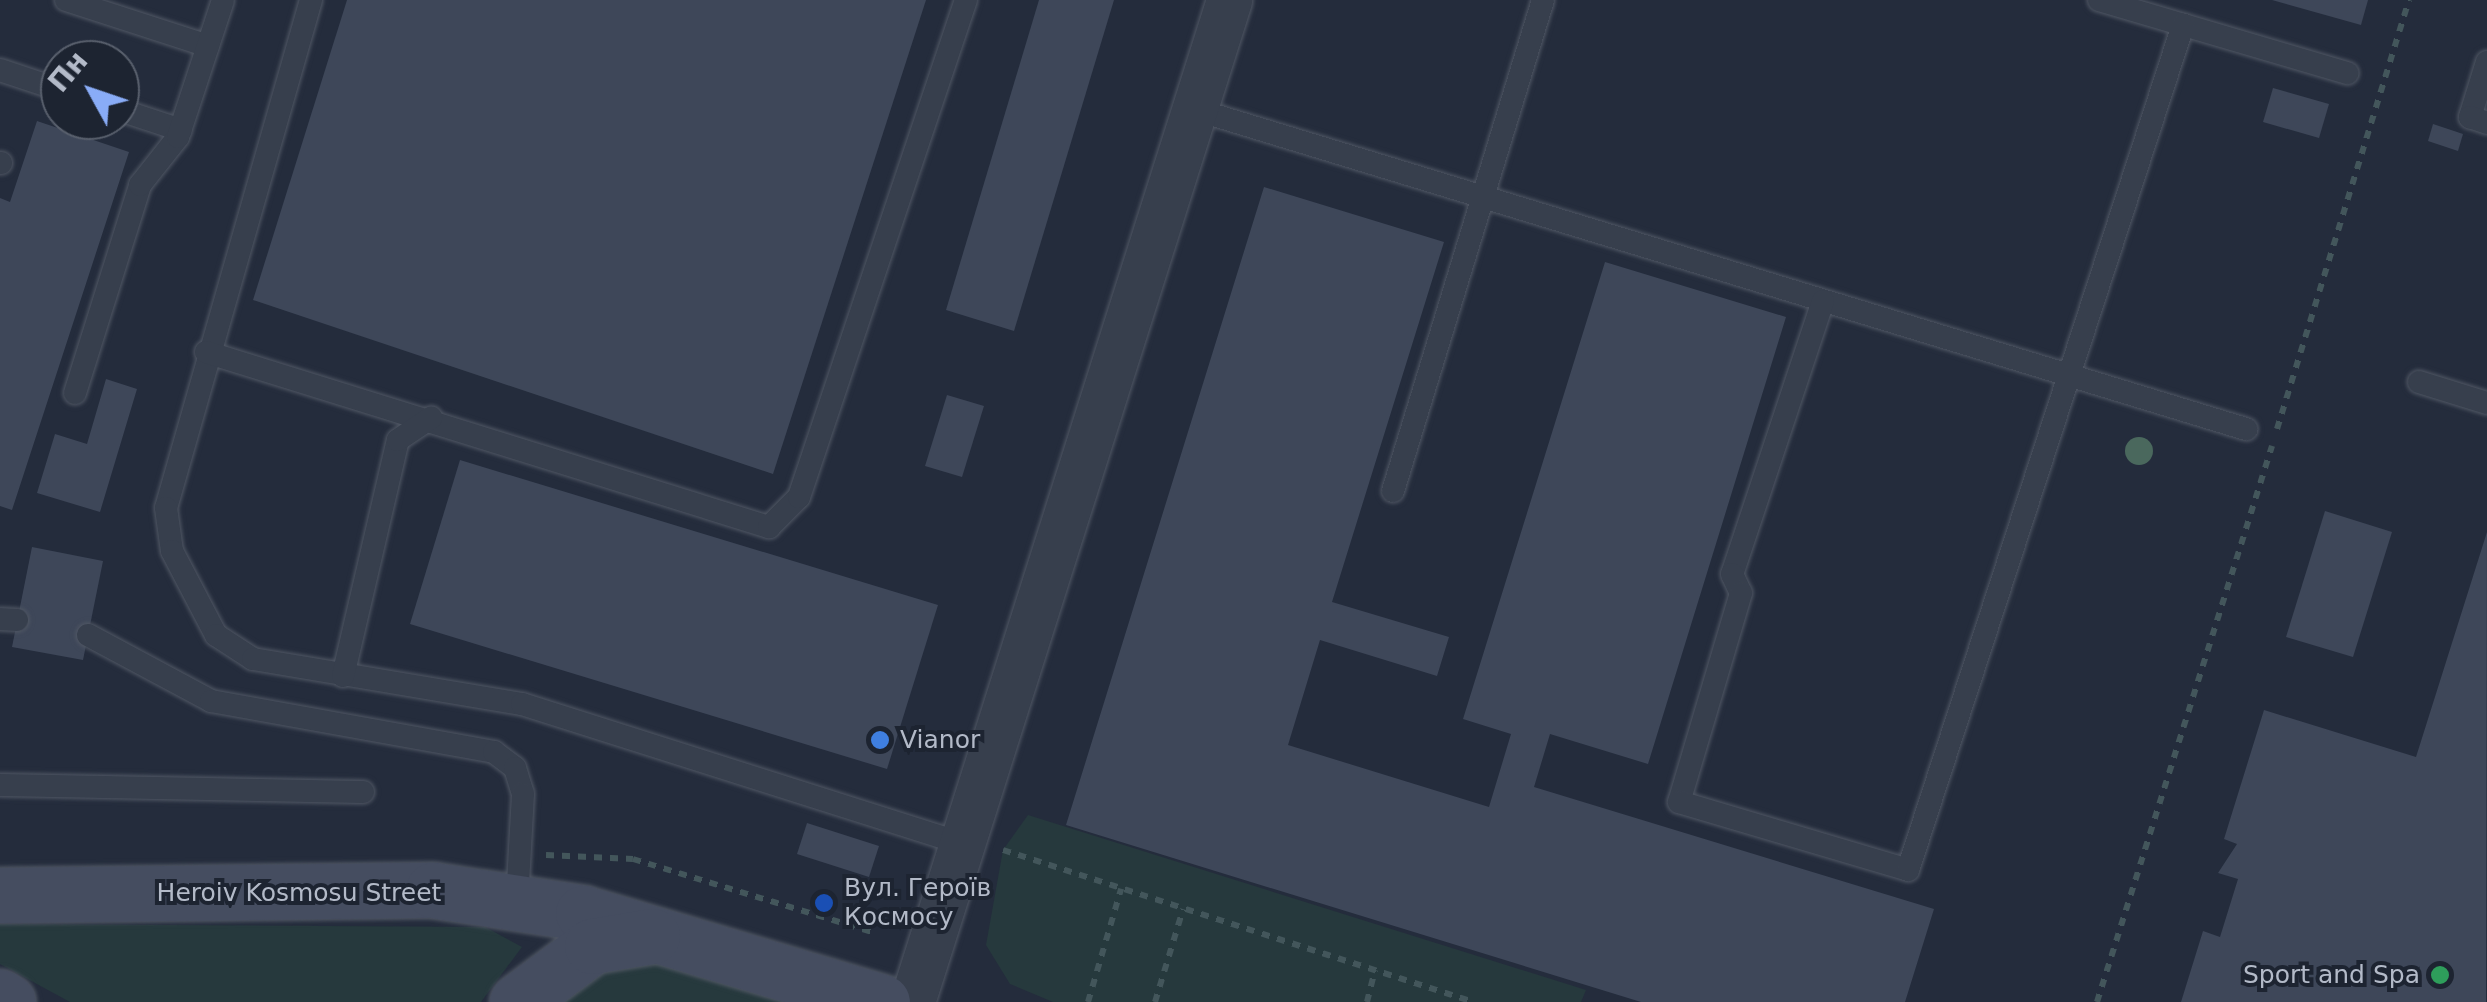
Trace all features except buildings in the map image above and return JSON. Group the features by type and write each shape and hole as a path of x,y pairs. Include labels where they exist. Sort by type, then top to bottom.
{"main road":[{"name":"Heroiv Kosmosu Street","path":"0,894 434,890 518,901 666,935 882,1002"},
{"path":"517,1002 592,946 666,935"},
{"path":"0,998 8,1002"}],"street":[{"path":"912,1002 983,847 1229,0"}],"lane":[{"path":"66,0 208,46"},
{"path":"75,393 140,185 181,130 223,0"},
{"path":"311,0 206,352 166,508 172,551 232,652 343,676 522,704 983,847"},
{"path":"206,352 432,418 769,528 785,518 966,0"},
{"path":"1394,491 1543,0"},
{"path":"2099,0 2136,5 2183,25 2348,73"},
{"path":"1823,300 1732,574 1741,593 1680,802 1908,870 2183,25"},
{"path":"2487,62 2470,118 2487,123"},
{"path":"0,70 40,83"},
{"path":"1194,110 2246,430"},
{"path":"140,117 181,130"},
{"path":"2419,382 2487,403"},
{"path":"343,676 398,440 432,418"},
{"path":"88,634 211,701 494,752 514,768 522,794 518,901"},
{"path":"0,785 363,792"}],"path":[{"path":"2098,1002 2409,0"},
{"path":"983,847 1473,1002"},
{"path":"1088,1002 1122,889"},
{"path":"1156,1002 1183,908"},
{"path":"1366,1002 1376,970"}],"green space":[{"path":"1028,815 1586,990 1581,1002 1053,1002 1010,984 986,945 1003,850"},
{"path":"0,924 485,927 522,947 481,1002 70,1002 0,964"},
{"path":"625,952 813,1002 539,1002"}],"place":[{"name":"Vianor","path":"880,740"},
{"name":"Вул. Героїв Космосу","path":"824,903"},
{"name":"Sport and Spa","path":"2440,975"}]}
